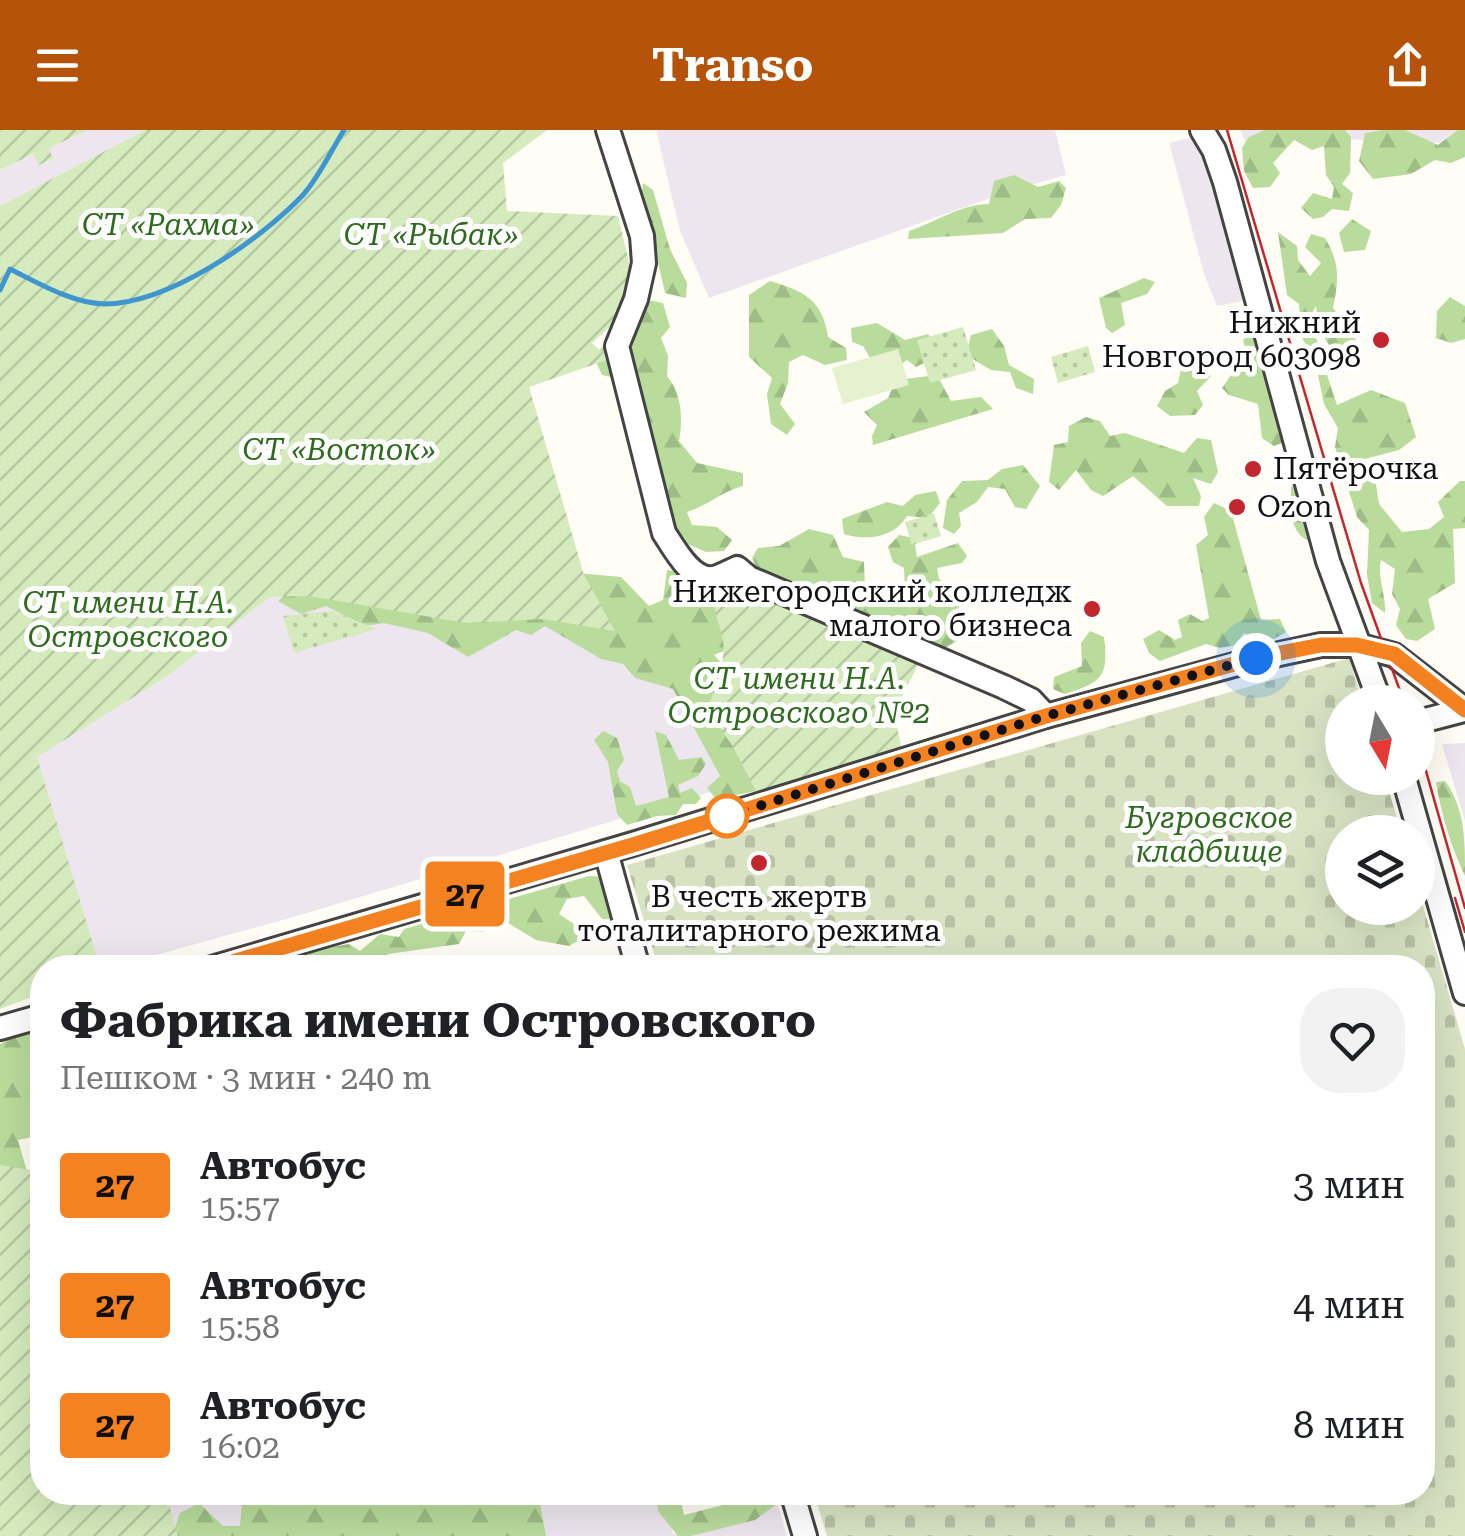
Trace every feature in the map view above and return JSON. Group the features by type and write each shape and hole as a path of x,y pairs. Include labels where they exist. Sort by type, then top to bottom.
{"street":[{"path":"608,130 642,236 644,263 636,299 616,346 664,533 678,554 698,575 712,579 737,568 748,578 1004,687 1031,700 1046,716"},
{"path":"1202,130 1225,182 1328,560 1373,685"},
{"path":"256,955 1046,716 1256,658 1321,645 1357,645 1394,654 1434,685"},
{"path":"1435,686 1464,710"},
{"path":"1435,686 1442,700 1435,710"},
{"path":"1435,717 1464,710"},
{"path":"1409,795 1465,993"},
{"path":"606,852 634,955"},
{"path":"0,1028 30,1019"},
{"path":"796,1505 806,1536"}],"shaded area":[{"path":"88,130 145,130 0,206 0,170 34,154 39,165 47,162 53,159 48,148"},
{"path":"656,130 1055,130 1066,175 1013,190 709,298 680,231"},
{"path":"1240,130 1465,130 1465,142 1310,137 1248,147"},
{"path":"1190,138 1207,146 1248,300 1217,306 1204,274 1169,143"},
{"path":"309,596 543,619 672,682 733,785 156,955 96,955 36,757 169,675 270,597"},
{"path":"1465,743 1465,821 1442,744"},
{"path":"169,1505 665,1505 673,1534 778,1505 787,1536 178,1536"}],"green space":[{"path":"0,130 88,130 49,148 53,159 39,165 33,154 0,170"},
{"path":"145,130 547,130 503,163 507,211 618,216 630,266 620,318 592,343 610,359 529,387 584,575 615,631 543,619 466,623 309,596 270,597 169,675 37,757 96,955 30,955 30,998 0,1009 0,206"},
{"path":"1265,130 1345,130 1351,137 1350,173 1342,184 1353,193 1349,211 1332,209 1313,219 1301,208 1313,193 1332,199 1334,187 1326,175 1324,146 1312,150 1294,140 1273,163 1280,173 1270,187 1253,188 1244,171 1242,148 1249,137"},
{"path":"1405,130 1438,145 1458,130 1465,130 1465,157 1451,163 1435,160 1411,174 1373,179 1359,161 1365,133"},
{"path":"1014,175 1038,187 1059,181 1066,188 1061,205 1051,218 1025,219 1003,233 908,239 909,231 959,210 989,204 994,181"},
{"path":"643,183 653,190 670,249 687,283 686,298 665,293"},
{"path":"1352,219 1371,231 1365,250 1344,252 1339,233"},
{"path":"1278,232 1297,246 1298,260 1310,276 1321,263 1305,247 1311,234 1325,238 1337,272 1333,308 1356,340 1350,355 1334,353 1319,329 1316,306 1308,320 1322,352 1315,361 1301,336 1299,304 1287,295"},
{"path":"1144,278 1155,282 1147,294 1121,303 1125,325 1112,333 1106,328 1099,298"},
{"path":"770,281 810,299 822,314 828,337 846,348 847,360 825,365 803,355 789,362 788,383 780,404 795,424 787,435 771,424 767,394 772,378 749,357 749,295"},
{"path":"1450,297 1465,306 1465,339 1451,343 1436,338 1437,311"},
{"path":"642,299 663,303 670,327 661,338 668,356 667,376 680,407 679,441 697,463 743,473 743,486 687,512 692,525 717,527 732,540 724,551 706,552 676,539 664,505 664,478 648,447 646,411 635,400 628,381 602,375 594,357"},
{"path":"877,323 905,340 928,334 941,355 916,367 907,360 895,369 873,363 863,346 852,342 851,328"},
{"path":"963,327 976,370 930,383 917,340"},
{"path":"992,329 1004,346 1009,365 1034,379 1033,394 1016,388 1010,372 991,370 966,355 971,335"},
{"path":"1251,332 1271,338 1300,436 1274,446 1262,438 1258,404 1229,395 1222,388 1236,368 1249,361 1243,340"},
{"path":"1088,346 1095,372 1058,383 1051,357"},
{"path":"898,349 909,385 843,404 832,368"},
{"path":"1199,359 1211,376 1197,391 1203,405 1195,415 1170,416 1157,406 1165,391 1178,383 1181,369"},
{"path":"937,375 951,401 981,397 993,409 873,445 877,425 864,412 888,398 896,380"},
{"path":"1318,375 1327,375 1337,405 1371,390 1405,403 1416,437 1399,450 1365,459 1360,472 1376,484 1379,504 1402,532 1429,529 1444,517 1438,502 1460,481 1465,481 1465,528 1453,529 1455,583 1428,599 1435,629 1417,641 1406,639 1396,625 1400,609 1392,594 1395,569 1381,560 1385,613 1372,603 1367,575 1369,530 1357,517 1335,447 1338,428 1324,404"},
{"path":"1086,417 1100,421 1110,436 1125,433 1184,453 1197,438 1211,440 1218,472 1211,484 1193,478 1201,496 1199,506 1167,506 1133,476 1103,496 1091,490 1076,470 1059,490 1049,482 1054,445 1068,442 1069,426"},
{"path":"1023,465 1040,486 1026,509 1015,507 1005,489 988,487 977,502 959,513 961,526 954,534 943,528 947,500 962,481 988,480 1002,469"},
{"path":"1303,481 1315,543 1300,535 1293,521 1291,487"},
{"path":"936,491 940,503 928,518 907,516 895,529 879,536 844,534 842,519 887,502 903,506 915,495"},
{"path":"1214,503 1231,511 1261,620 1280,619 1286,632 1265,641 1244,633 1236,645 1220,648 1206,644 1160,661 1149,653 1143,639 1159,630 1175,640 1182,637 1178,620 1190,614 1202,621 1209,618 1196,545 1208,535 1204,517"},
{"path":"934,513 941,536 912,545 905,522"},
{"path":"809,529 833,535 843,557 864,562 865,589 888,603 905,594 904,568 893,562 888,547 899,535 914,538 917,557 958,543 967,556 962,563 937,568 939,579 955,591 966,636 943,649 845,606 828,609 767,591 752,558 758,548 779,546"},
{"path":"329,562 621,577 649,606 663,600 667,570 724,591 744,643 714,655 739,682 767,789 716,799 707,788 720,776 673,689 635,678 623,664 601,659 545,626 531,635 516,630 468,657 428,633 384,623 365,626 326,606 301,614 278,601"},
{"name":"СТ имени Н.А. Островского №2","path":"737,582 921,659 894,713 902,750 757,793 732,745 707,710 724,649 714,606 715,585"},
{"path":"332,611 377,629 294,653 283,616"},
{"path":"1090,631 1104,637 1105,661 1100,676 1065,694 1053,689 1054,677 1082,666 1081,643"},
{"name":"Бугровское кладбище","path":"1349,658 1358,685 1325,685 1325,795 1390,795 1396,815 1325,815 1325,925 1429,925 1465,1049 1465,1536 827,1536 818,1505 1435,1505 1435,955 654,955 627,865"},
{"path":"603,731 617,738 624,760 617,771 620,781 630,787 636,806 669,797 655,731 666,735 679,760 702,757 706,764 698,776 678,785 680,793 692,788 701,798 696,804 683,804 676,815 627,825 617,814 608,762 594,740"},
{"path":"1445,781 1460,814 1465,876 1438,794 1436,782"},
{"path":"589,876 610,877 621,920 602,919 584,896 567,899 559,914 574,924 579,940 569,946 536,940 503,920 483,932 466,931 459,944 388,955 292,955 349,944 360,951 380,934 399,937 404,929"},
{"path":"30,1028 30,1138 18,1140 28,1175 0,1176 0,1044"},
{"path":"0,1165 30,1170 30,1505 169,1505 178,1536 0,1536"},
{"path":"195,1505 201,1505 223,1526 240,1526 242,1505 540,1505 546,1536 172,1536 180,1513"},
{"path":"657,1505 682,1505 684,1515 723,1505 776,1505 755,1520 691,1536 678,1536"}],"waterway":[{"path":"0,290 10,269 68,296 104,304 129,301 184,281 238,249 285,213 309,188 344,130"}],"tram line":[{"path":"1227,130 1361,583 1398,685"},
{"path":"1433,795 1465,908"},
{"path":"1455,898 1465,932"}],"bus line":[{"name":"27","path":"256,955 636,844 1046,716 1256,658 1321,645 1375,648 1394,654 1465,710"}],"place":[{"name":"Нижний Новгород 603098","path":"1381,340"},
{"name":"Пятёрочка","path":"1253,469"},
{"name":"Ozon","path":"1237,507"},
{"name":"Нижегородский колледж малого бизнеса","path":"1092,609"},
{"name":"В честь жертв тоталитарного режима","path":"759,863"}],"route":[{"path":"727,816 1046,716 1256,658"}],"park label":[{"name":"СТ «Рахма»","path":"168,225"},
{"name":"СТ «Рыбак»","path":"431,235"},
{"name":"СТ «Восток»","path":"339,450"},
{"name":"СТ имени Н.А. Островского","path":"128,620"}]}
